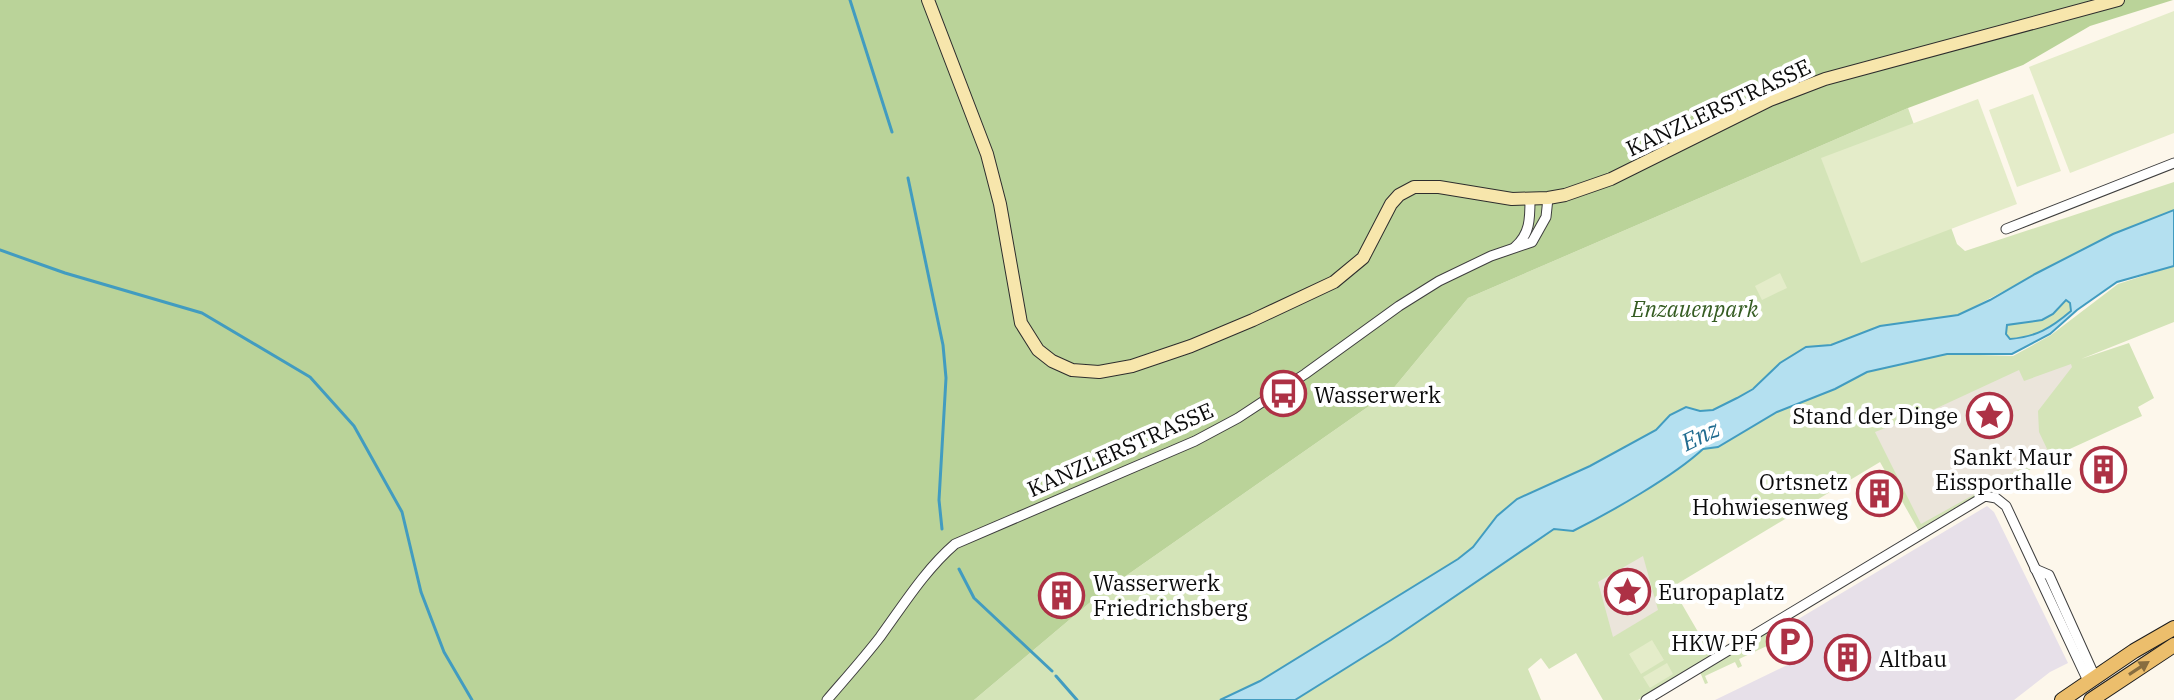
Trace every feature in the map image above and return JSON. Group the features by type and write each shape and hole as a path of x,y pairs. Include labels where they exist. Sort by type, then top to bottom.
{"main road":[{"path":"928,0 987,154 1000,204 1021,323 1038,350 1072,370 1099,372 1132,366 1191,346 1309,295 1355,266 1371,246 1391,204 1399,195 1414,187 1430,186 1483,196 1548,198"},
{"name":"KANZLERSTRASSE","path":"1548,198 1611,179 1756,106 1825,79 2118,0"},
{"path":"2062,700 2174,628"},
{"path":"2091,679 2098,697 2174,645"}],"street":[{"path":"2006,229 2174,163"},
{"name":"KANZLERSTRASSE","path":"827,700 914,588 955,544 1195,441 1238,418 1439,281 1491,256 1532,242 1546,217 1548,198"},
{"path":"1508,251 1518,246 1525,237 1530,199"},
{"path":"1646,700 1981,497 1996,498 2006,506 2091,679"}],"shaded area":[{"path":"2071,364 2072,367 2038,411 2039,432 2049,453 1921,524 1875,432 1937,408 2019,370 2024,381"},
{"path":"1987,506 1994,512 2068,663 2050,672 2014,700 1715,700 1806,656 1790,624"},
{"name":"Europaplatz","path":"1643,556 1658,610 1613,637 1598,582"}],"green space":[{"path":"0,0 2173,0 2090,26 2023,65 1908,108 1468,298 1392,390 1100,594 974,700 0,700"},
{"path":"2174,11 2174,133 2070,173 2029,67"},
{"path":"2033,94 2061,171 2017,187 1989,110"},
{"path":"1978,99 2017,204 1861,263 1821,158"},
{"name":"Enzauenpark","path":"1908,108 1957,244 1965,251 2174,182 2174,210 2113,234 1958,315 1880,326 1831,345 1819,346 1713,410 1686,408 1670,415 1656,430 1497,516 1473,547 1458,559 1260,681 1220,700 974,700 1100,594 1392,390 1468,298"},
{"path":"2174,266 2174,322 2081,359 2129,343 2154,398 2138,407 2142,416 2050,458 1920,533 1880,462 1672,587 1712,656 1638,700 1603,700 1576,653 1549,669 1541,658 1528,669 1541,700 1295,700 1391,640 1554,529 1573,531 1581,527 1688,462 1703,449 1718,446 1777,412 1835,389 1867,372 1947,354 2013,356 2051,335 2118,284"},
{"path":"1780,273 1787,288 1762,300 1755,286"},
{"path":"2066,300 2070,303 2071,311 2057,322 2035,334 2009,339 2007,325 2042,320"},
{"path":"1767,633 1775,649 1772,651 1769,645 1739,659 1742,666 1738,668 1735,662 1705,676 1708,683 1705,684 1700,672"},
{"path":"1652,640 1664,660 1641,674 1629,654"},
{"path":"1667,663 1673,674 1650,688 1643,677"}],"water":[{"name":"Enz","path":"2174,210 2174,266 2117,282 2077,310 2050,334 2012,354 1947,354 1867,372 1835,389 1777,412 1718,447 1703,449 1659,482 1573,531 1554,529 1391,640 1295,700 1220,700 1260,681 1458,559 1517,499 1590,466 1656,430 1670,415 1686,407 1700,411 1713,410 1737,398 1753,389 1780,363 1806,347 1831,345 1880,326 1958,315 2113,234","holes":["2066,300 2070,303 2071,311 2043,331 2010,339 2006,334 2007,325 2042,320 2053,314"]}],"waterway":[{"path":"850,0 892,132"},
{"path":"908,178 943,345 946,378 939,500 942,529"},
{"path":"0,250 65,273 202,313 310,377 354,426 402,512 421,592 444,652 472,700"},
{"path":"959,569 974,598 1052,671"},
{"path":"1056,676 1077,700"}],"place":[{"name":"Wasserwerk","path":"1283,394"},
{"name":"Stand der Dinge","path":"1989,415"},
{"name":"Sankt Maur Eissporthalle","path":"2103,469"},
{"name":"Ortsnetz Hohwiesenweg","path":"1879,494"},
{"name":"Europaplatz","path":"1627,591"},
{"name":"Wasserwerk Friedrichsberg","path":"1062,595"},
{"name":"HKW PF","path":"1789,642"},
{"name":"Altbau","path":"1848,658"}]}
